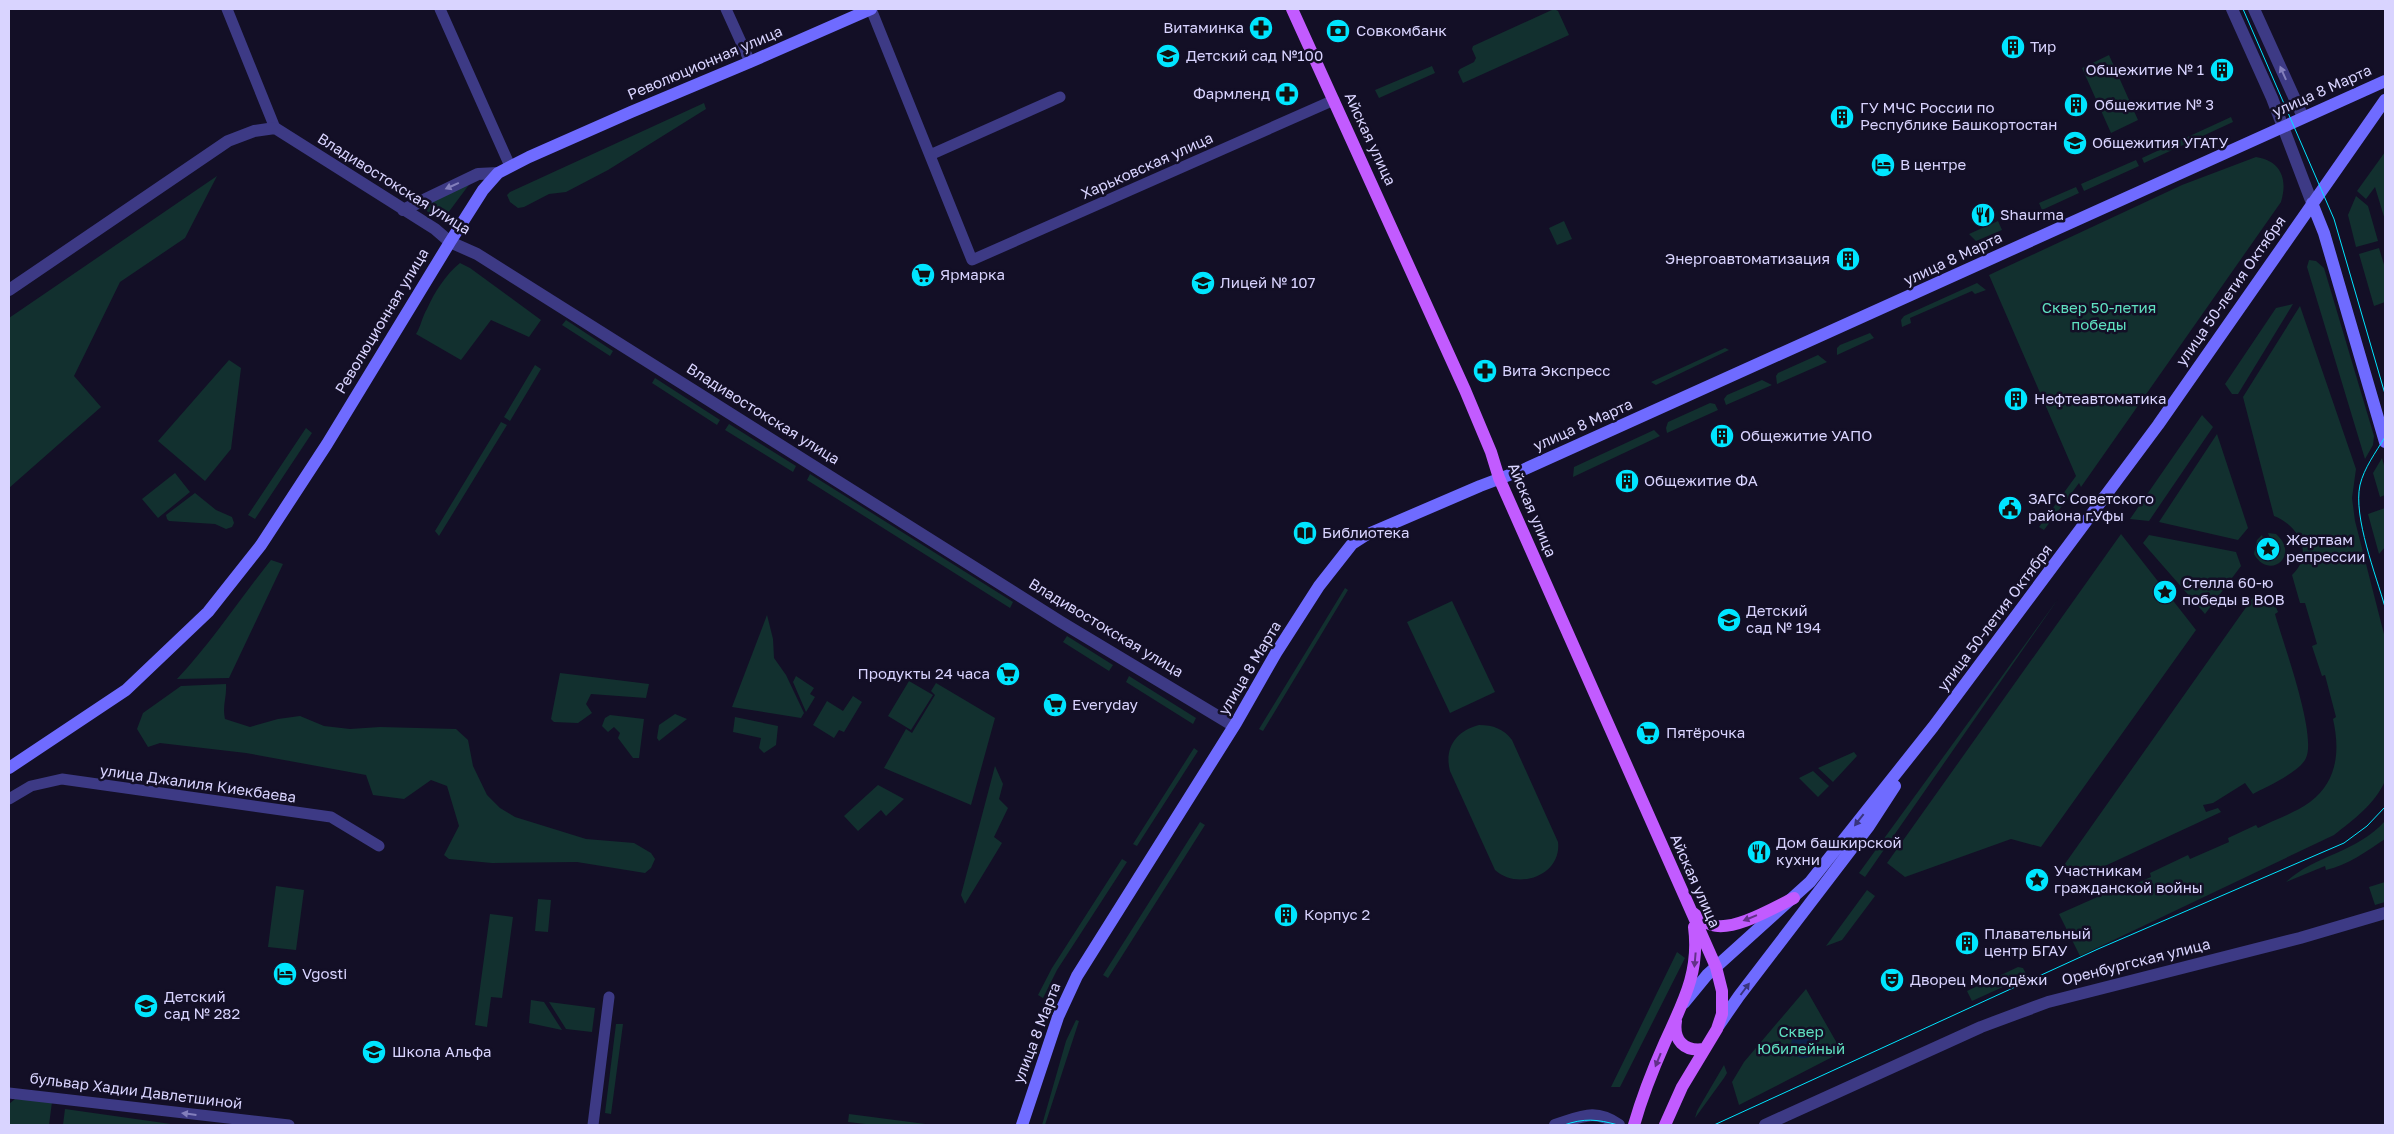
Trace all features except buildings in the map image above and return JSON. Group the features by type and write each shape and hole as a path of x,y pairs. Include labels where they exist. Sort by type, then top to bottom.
{"main road":[{"name":"Революционная улица","path":"9,768 126,690 208,612 261,545 327,444 483,190 504,170 631,112 871,9"},
{"name":"Айская улица","path":"1292,9 1465,390 1491,452 1499,478 1716,967 1723,1003 1717,1029"},
{"name":"улица 8 Марта","path":"1022,1125 1058,1016 1077,976 1234,726 1276,653 1319,586 1352,544 1366,535 1499,478 1525,469 2385,81"},
{"name":"улица 50-летия Октября","path":"1680,1010 1716,967 1794,898 1834,853 1933,727 2158,425 2385,100"},
{"path":"2312,203 2324,233 2385,442"},
{"path":"1665,1125 1682,1087 1704,1049 1739,996 1869,826 1933,727"},
{"path":"1692,912 1712,926 1726,926 1758,915 1794,898"},
{"name":"улица 50-летия Октября","path":"1634,1125 1648,1083 1680,1010 1694,971 1696,958 1692,912"},
{"path":"1680,1010 1675,1031 1681,1044 1695,1050 1704,1049"}],"street":[{"path":"9,290 228,141 254,131 276,128 227,9"},
{"path":"403,210 478,174 504,170 440,9"},
{"path":"726,9 750,62"},
{"path":"871,9 930,155 1060,97"},
{"path":"2232,9 2272,98 2312,203"},
{"path":"2254,9 2303,117"},
{"name":"Харьковская улица","path":"930,155 972,260 1334,100"},
{"name":"Владивостокская улица","path":"276,128 435,229 450,242 477,254 508,273 1061,622 1234,726"},
{"name":"улица Джалиля Киекбаева","path":"9,799 31,786 62,779 331,817 379,846"},
{"name":"Оренбургская улица","path":"1764,1125 1981,1027 2048,1002 2300,938 2385,913"},
{"path":"593,1125 609,997"},
{"name":"бульвар Хадии Давлетшиной","path":"11,1095 258,1124 289,1125"},
{"path":"1556,1125 1595,1114 1608,1118 1618,1125"}],"green space":[{"path":"1554,9 1558,11 1569,35 1463,83 1458,72 1474,62 1476,58 1472,49 1473,46"},
{"path":"2109,55 2138,120 2111,133 2082,68"},
{"path":"1432,66 1435,73 1379,98 1375,90"},
{"path":"704,103 706,109 608,170 566,192 549,194 524,207 518,208 510,202 507,195 510,192"},
{"path":"2231,117 2233,122 2144,163 2142,158"},
{"path":"2385,152 2385,220 2375,187 2366,199 2357,191"},
{"name":"Сквер 50-летия победы","path":"2256,157 2271,162 2280,172 2284,186 2281,202 2081,487 2079,483 2044,530 2039,527 2076,476 1989,275 2182,185"},
{"path":"2136,160 2139,166 2084,191 2081,184"},
{"path":"217,176 185,238 120,282 74,376 101,407 9,488 9,318"},
{"path":"471,182 442,221 416,204"},
{"path":"2076,187 2079,193 2042,210 2039,203"},
{"path":"2356,196 2368,206 2378,241 2356,247 2348,215"},
{"path":"1564,221 1572,239 1557,245 1549,228"},
{"path":"1998,221 2002,230 1976,241 1969,234"},
{"path":"2379,248 2385,268 2385,302 2374,306 2359,254"},
{"path":"2309,260 2316,261 2324,268 2374,436 2373,445 2365,459 2307,267"},
{"path":"460,263 470,268 541,320 529,337 491,320 461,360 416,334 437,290 445,278"},
{"path":"1977,283 1986,290 1975,294 1972,291 1910,318 1911,323 1902,327 1901,320 1904,316"},
{"path":"2293,304 2238,394 2232,394 2225,384 2276,308"},
{"path":"2300,306 2356,469 2352,498 2355,521 2385,638 2385,781 2369,804 2334,835 2080,956 2059,914 2111,891 2113,893 2151,877 2150,873 2188,855 2190,859 2229,842 2228,838 2256,825 2258,828 2298,810 2319,794 2326,785 2335,764 2336,742 2333,719 2336,717 2325,675 2322,676 2312,646 2317,644 2305,603 2300,603 2292,575 2299,567 2302,558 2303,549 2301,541 2290,526 2274,516 2243,397"},
{"path":"566,320 613,351 610,356 562,325"},
{"path":"1870,333 1874,338 1837,355 1837,348 1840,345"},
{"path":"1725,348 1729,350 1656,385 1651,382"},
{"path":"1818,355 1827,362 1777,384 1776,376 1778,373"},
{"path":"229,360 241,368 231,449 205,481 158,441"},
{"path":"535,365 541,369 510,421 504,417"},
{"path":"655,378 720,420 717,425 652,383"},
{"path":"1762,380 1772,385 1726,405 1724,399 1727,395"},
{"path":"1710,403 1715,404 1718,410 1667,433 1668,422"},
{"path":"2202,415 2213,427 2149,521 2130,519"},
{"path":"501,422 507,425 439,536 435,531"},
{"path":"729,424 796,466 793,472 725,430"},
{"path":"306,428 312,433 255,519 248,515"},
{"path":"1654,430 1660,436 1573,477 1574,467"},
{"path":"2217,434 2248,528 2238,540 2159,522"},
{"path":"2382,458 2385,469 2385,495 2380,497 2373,473"},
{"path":"175,473 190,492 158,518 142,499"},
{"path":"810,474 1013,602 1010,608 807,480"},
{"path":"195,493 216,510 232,517 234,523 232,527 226,529 215,524 169,521 167,519 166,515"},
{"path":"2385,508 2385,547 2379,554 2368,514"},
{"path":"2268,533 2276,534 2283,542 2285,550 2284,557 2274,565 2260,562 2254,554 2257,540 2262,535 2265,553 2269,554 2274,550"},
{"path":"2121,534 2196,630 2041,847 2011,839 1905,877 1887,863"},
{"path":"2149,535 2236,552 2241,566 2205,614 2143,543"},
{"path":"271,560 283,564 229,678 177,679 214,636"},
{"path":"1345,588 1348,590 1263,731 1259,729"},
{"path":"2254,596 2260,606 2266,606 2273,600 2278,612 2275,614 2298,688 2307,729 2308,746 2303,763 2282,779 2253,794 2245,783 2213,803 2203,805 2206,812 2218,808 2221,812 2079,878 2062,868"},
{"path":"2058,599 1865,877 1859,873"},
{"path":"1452,601 1495,692 1450,713 1407,622"},
{"path":"767,615 773,639 774,658 786,675 804,713 801,718 732,707"},
{"path":"1067,636 1113,665 1109,671 1063,642"},
{"path":"560,673 649,684 646,698 591,694 586,704 592,713 578,723 554,722 551,719"},
{"path":"796,676 814,688 810,694 815,697 806,712 793,682"},
{"path":"1129,676 1196,718 1193,724 1126,682"},
{"path":"909,681 933,695 911,730 888,716"},
{"path":"936,683 995,718 971,805 884,768 906,729 912,733 935,695 931,691"},
{"path":"226,684 225,719 250,727 278,719 300,716 324,726 350,729 380,727 456,729 468,740 473,766 487,795 500,808 515,817 586,839 634,843 651,853 655,859 651,868 645,873 577,862 492,863 449,859 444,855 459,826 447,786 431,780 404,799 373,795 366,775 246,753 160,743 148,747 137,729 143,713 181,686"},
{"path":"853,696 862,702 844,732 839,730 834,738 813,725 827,701 843,711"},
{"path":"675,714 687,719 659,741 657,738 659,725"},
{"path":"610,715 644,719 639,758 633,758 618,738 620,733 614,727 608,732 602,726 605,718"},
{"path":"735,717 778,726 776,745 764,753 759,748 761,738 733,732"},
{"path":"1479,725 1498,728 1512,740 1558,842 1557,854 1553,863 1546,871 1537,876 1515,879 1504,876 1495,870 1450,771 1450,748 1464,731"},
{"path":"1194,748 1198,751 1137,846 1133,844"},
{"path":"1854,752 1857,756 1833,782 1818,768"},
{"path":"995,766 1003,784 999,799 1008,808 994,837 1002,843 965,904 961,895"},
{"path":"1813,771 1829,786 1818,797 1799,778"},
{"path":"878,785 904,799 886,816 881,810 858,831 844,816"},
{"path":"2385,821 2385,839 2364,853 2334,868 2326,870 2325,866 2286,882 2297,873 2374,832"},
{"path":"1200,822 1205,825 1108,978 1103,975"},
{"path":"1122,859 1127,862 1057,970 1043,998 1038,995 1052,968"},
{"path":"2385,882 2385,902 2375,905 2369,887"},
{"path":"276,886 304,890 296,950 268,947"},
{"path":"1867,890 1875,896 1842,940 1826,946"},
{"path":"538,899 551,900 548,932 535,931"},
{"path":"490,914 513,917 502,998 491,997 487,1027 475,1025"},
{"path":"1677,952 1685,958 1620,1087 1611,1087"},
{"path":"2018,967 2023,968 2027,976 1972,1001 1967,991"},
{"name":"Сквер Юбилейный","path":"1806,989 1842,1052 1739,1105 1732,1082 1744,1062"},
{"path":"531,1000 544,1002 562,1030 529,1023"},
{"path":"549,1002 595,1008 592,1032 566,1029"},
{"path":"1076,1020 1079,1021 1045,1125 1042,1125 1066,1041"},
{"path":"616,1024 623,1024 611,1114 605,1113"},
{"path":"1724,1065 1727,1073 1695,1118 1697,1111"},
{"path":"15,1099 52,1102 49,1125 10,1125 9,1104"},
{"path":"65,1109 178,1125 63,1125"},
{"path":"849,1114 933,1125 874,1125 848,1122"}],"water":[{"path":"1804,1032 1813,1036 1817,1045 1813,1054 1804,1058 1795,1054 1791,1045 1795,1036"}],"tram line":[{"path":"2243,9 2334,219 2385,394"},
{"path":"2385,437 2364,472 2359,498 2362,529 2366,546 2385,607"},
{"path":"1714,1125 2098,949 2344,843 2367,826 2385,807"},
{"path":"1564,1125 1591,1120 1618,1125"}],"place":[{"name":"Витаминка","path":"1261,28"},
{"name":"Совкомбанк","path":"1338,31"},
{"name":"Тир","path":"2013,47"},
{"name":"Детский сад №100","path":"1168,56"},
{"name":"Общежитие № 1","path":"2222,70"},
{"name":"Фармленд","path":"1287,94"},
{"name":"Общежитие № 3","path":"2076,105"},
{"name":"ГУ МЧС России по Республике Башкортостан","path":"1842,117"},
{"name":"Общежития УГАТУ","path":"2075,143"},
{"name":"В центре","path":"1883,165"},
{"name":"Shaurma","path":"1983,215"},
{"name":"Энергоавтоматизация","path":"1848,259"},
{"name":"Ярмарка","path":"923,275"},
{"name":"Лицей № 107","path":"1203,283"},
{"name":"Вита Экспресс","path":"1485,371"},
{"name":"Нефтеавтоматика","path":"2016,399"},
{"name":"Общежитие УАПО","path":"1722,436"},
{"name":"Общежитие ФА","path":"1627,481"},
{"name":"ЗАГС Советского района г.Уфы","path":"2010,508"},
{"name":"Библиотека","path":"1305,533"},
{"name":"Жертвам репрессии","path":"2268,549"},
{"name":"Стелла 60-ю победы в ВОВ","path":"2165,592"},
{"name":"Детский сад № 194","path":"1729,620"},
{"name":"Продукты 24 часа","path":"1008,674"},
{"name":"Everyday","path":"1055,705"},
{"name":"Пятёрочка","path":"1648,733"},
{"name":"Дом башкирской кухни","path":"1759,852"},
{"name":"Участникам гражданской войны","path":"2037,880"},
{"name":"Корпус 2","path":"1286,915"},
{"name":"Плавательный центр БГАУ","path":"1967,943"},
{"name":"Vgosti","path":"285,974"},
{"name":"Дворец Молодёжи","path":"1892,980"},
{"name":"Детский сад № 282","path":"146,1006"},
{"name":"Школа Альфа","path":"374,1052"}]}
